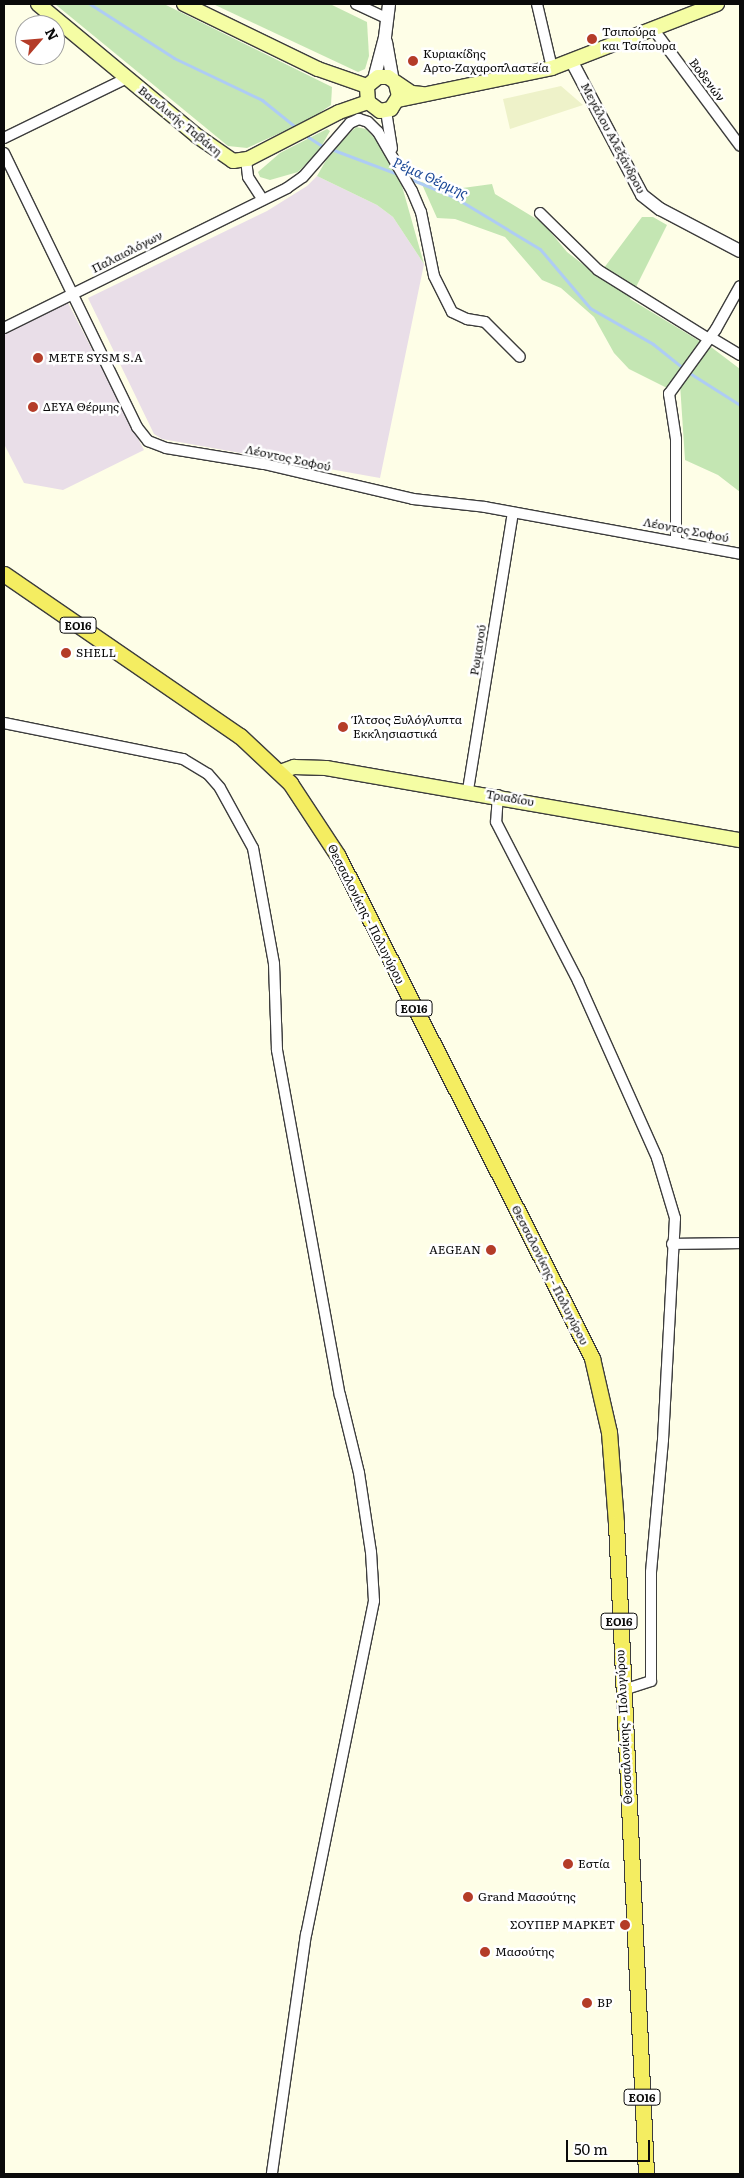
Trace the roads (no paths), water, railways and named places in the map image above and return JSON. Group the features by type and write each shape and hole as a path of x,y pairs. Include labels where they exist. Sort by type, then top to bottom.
{"main road":[{"name":"Βασιλικής Ταβάκη","path":"38,4 221,155 233,161 246,160"},
{"path":"184,4 318,69 370,82 383,76 412,93 430,94"},
{"path":"368,102 375,109 386,111 398,100 552,68 572,62 717,4"},
{"path":"368,102 370,82"},
{"path":"394,82 398,100"},
{"path":"246,160 339,112 368,102"},
{"name":"Θεσσαλονίκης - Πολυγύρου","path":"4,574 240,736 280,772 304,802 338,856 592,1358 609,1432 646,2174"},
{"name":"Τριαδίου","path":"280,772 294,767 320,767 498,795 740,840"}],"street":[{"path":"356,4 388,19"},
{"path":"370,82 385,37 389,4"},
{"path":"537,4 552,68"},
{"name":"Βοδενών","path":"654,30 740,146"},
{"path":"385,37 394,82"},
{"name":"Μεγάλου Αλεξάνδρου","path":"572,62 642,195 660,209 740,251"},
{"path":"4,138 127,78"},
{"path":"386,111 393,155 401,167 421,212 434,276 452,312 466,319 485,322 520,357"},
{"name":"Παλαιολόγων","path":"4,328 262,200 303,177 333,141 355,120 368,122 393,155"},
{"name":"Λέοντος Σοφού","path":"4,153 137,427 148,441 166,448 264,464 412,499 513,513 676,540 740,554"},
{"path":"246,160 248,177 262,200"},
{"path":"540,214 598,270 740,355"},
{"path":"676,540 676,439 669,394 676,381 709,338 740,287"},
{"name":"Ρωμανού","path":"468,790 513,513"},
{"path":"4,723 183,759 208,774 220,788 252,848 273,954 277,1050 340,1395 359,1473 371,1552 374,1601 306,1934 272,2174"},
{"path":"498,795 496,822 578,981 657,1158 675,1218 672,1244 663,1440 650,1572 651,1681 623,1690"},
{"path":"672,1244 740,1243"}],"waterway":[{"name":"Ρέμα Θέρμης","path":"90,4 174,58 262,100 298,129"},
{"name":"Ρέμα Θέρμης","path":"305,135 325,148"},
{"name":"Ρέμα Θέρμης","path":"331,149 400,175"},
{"name":"Ρέμα Θέρμης","path":"408,178 454,197 540,249 590,308 653,344 688,372 740,405"}],"place":[{"name":"Τσιπούρα και Τσίπουρα","path":"592,39"},
{"name":"Κυριακίδης Αρτο-Ζαχαροπλαστεία","path":"413,61"},
{"name":"METE SYSM S.A","path":"38,358"},
{"name":"ΔΕΥΑ Θέρμης","path":"33,407"},
{"name":"SHELL","path":"66,653"},
{"name":"Ίλτσος Ξυλόγλυπτα Εκκλησιαστικά","path":"343,727"},
{"name":"AEGEAN","path":"491,1250"},
{"name":"Εστία","path":"568,1864"},
{"name":"Grand Μασούτης","path":"468,1897"},
{"name":"ΣΟΥΠΕΡ ΜΑΡΚΕΤ","path":"625,1925"},
{"name":"Μασούτης","path":"485,1952"},
{"name":"BP","path":"587,2003"}]}
